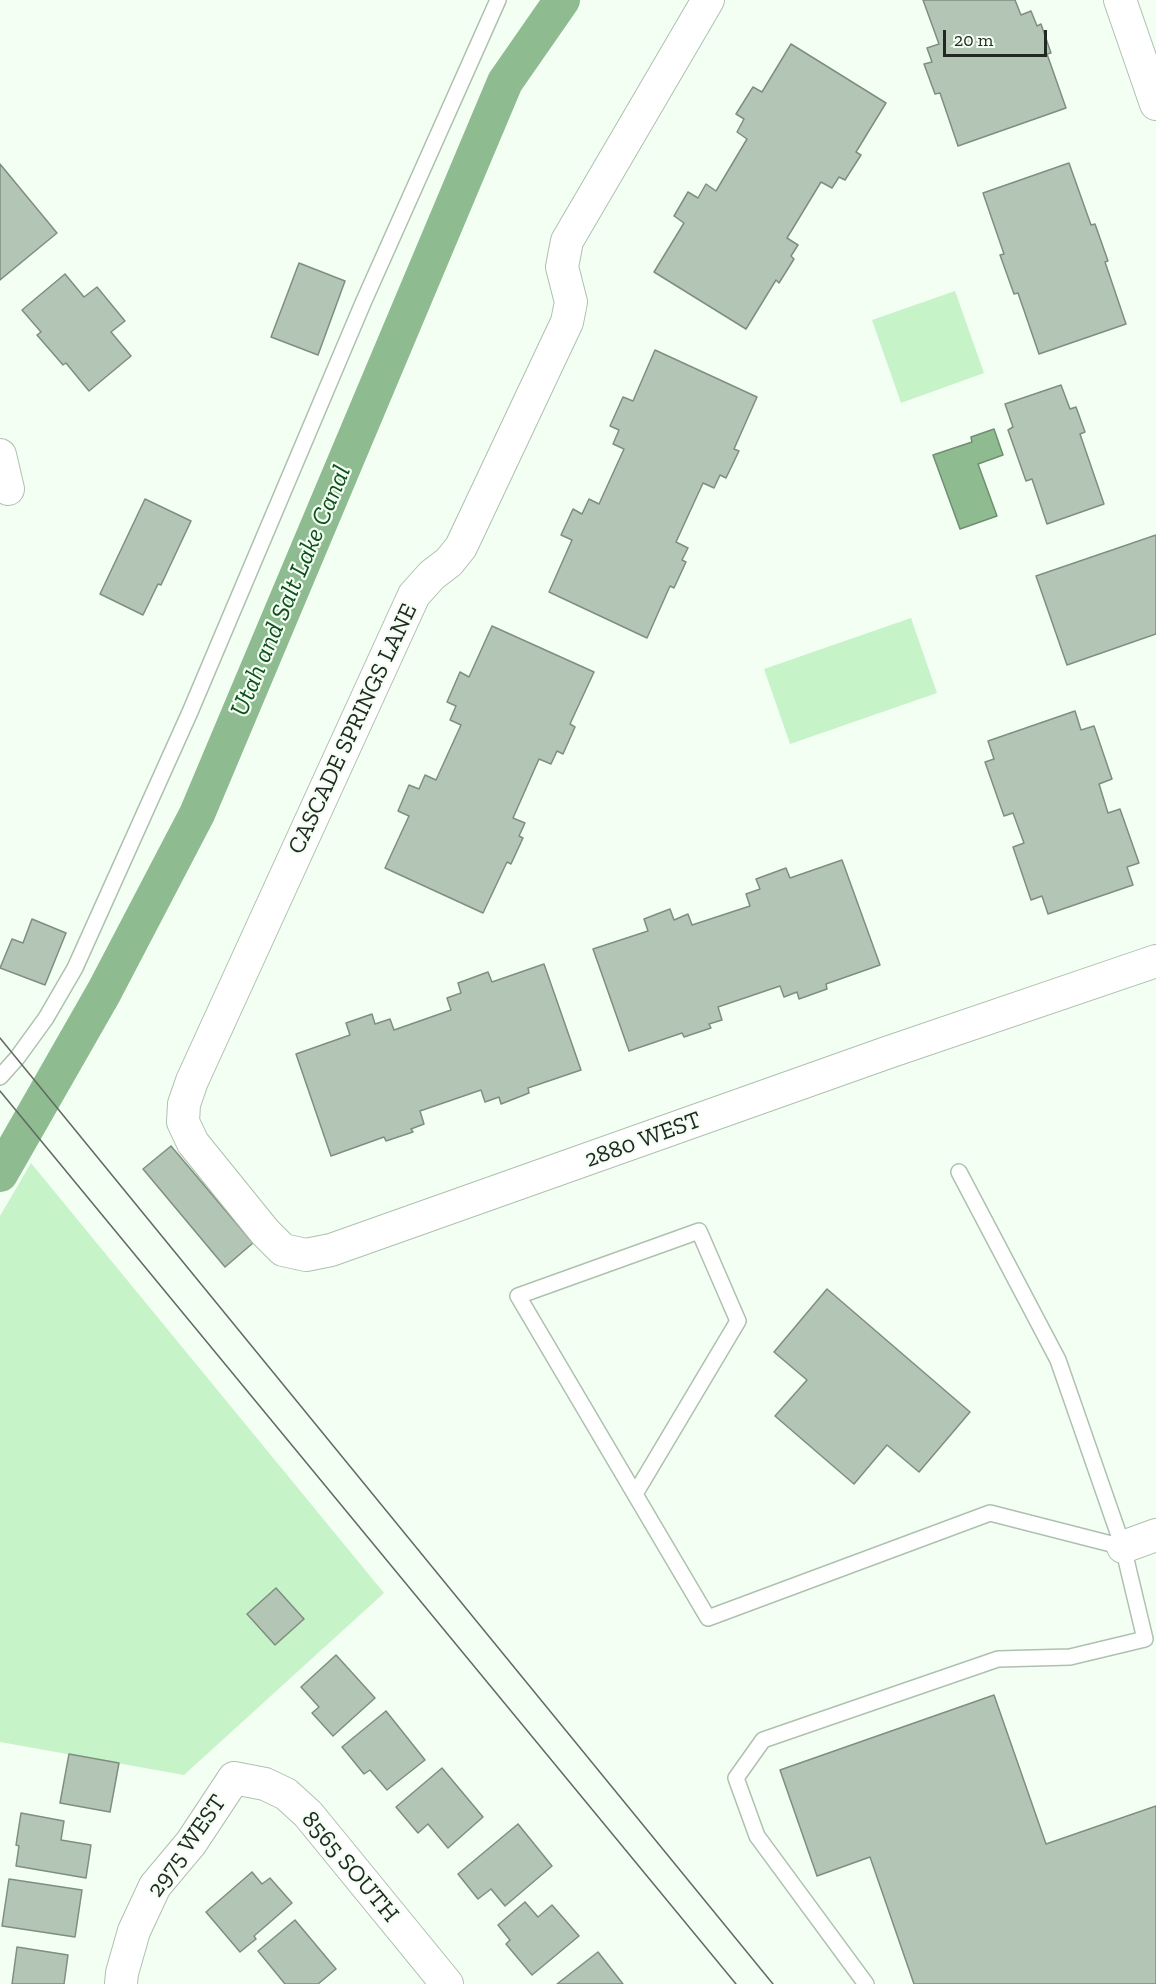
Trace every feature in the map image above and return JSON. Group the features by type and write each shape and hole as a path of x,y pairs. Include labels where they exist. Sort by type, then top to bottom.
{"street":[{"name":"CASCADE SPRINGS LANE","path":"183,1122 184,1104 192,1081 414,595 432,575 449,562 461,547 567,322 571,302 562,267 567,241 708,0"},
{"path":"1120,0 1156,104"},
{"path":"0,455 9,489"},
{"name":"2880 WEST","path":"183,1122 193,1143 265,1233 283,1250 306,1255 331,1250 889,1052 1156,961"},
{"path":"1124,1547 1156,1535"},
{"name":"2975 WEST","path":"121,1984 134,1931 155,1886 191,1844 234,1778"},
{"name":"8565 SOUTH","path":"234,1778 265,1784 286,1794 308,1814 447,1984"}],"lane":[{"path":"0,1077 46,1018 75,968 190,712 363,303 498,0"},
{"path":"866,1984 757,1836 736,1778 763,1740 998,1659 1070,1657 1151,1639 1124,1547 1058,1360 959,1172"},
{"path":"635,1494 738,1321 699,1231 518,1296 708,1618 990,1514 1124,1547"}],"shaded area":[{"path":"955,291 984,373 901,403 872,320"},
{"path":"994,429 1003,455 978,464 997,516 960,529 933,455 972,442 971,437"},
{"path":"911,618 937,693 790,744 764,669"},
{"path":"31,1163 384,1593 184,1775 0,1742 0,1216"}],"building":[{"path":"923,0 1015,0 1021,15 1031,11 1037,26 1041,24 1051,53 1047,54 1066,108 958,146 940,93 935,94 924,64 932,62 927,48 939,44"},
{"path":"791,44 886,103 856,152 861,155 845,180 839,177 832,188 821,182 787,238 798,245 791,256 794,259 779,283 776,280 746,329 654,272 684,223 674,216 688,192 698,198 706,184 716,191 747,139 737,132 744,119 736,114 753,87 762,92"},
{"path":"1069,163 1091,225 1095,224 1126,324 1039,354 1018,293 1014,294 1000,255 1004,254 983,193"},
{"path":"0,164 57,233 0,280"},
{"path":"299,263 345,281 318,355 271,337"},
{"path":"65,274 84,297 97,287 125,321 111,332 131,356 89,391 66,363 63,365 37,335 41,332 22,310"},
{"path":"655,350 757,397 734,449 739,451 726,478 720,475 714,488 703,483 676,542 688,548 682,560 686,562 674,588 670,586 647,638 549,592 572,540 561,535 573,509 582,514 589,499 599,504 624,449 613,444 619,430 610,426 623,397 633,401"},
{"path":"1061,385 1070,409 1076,407 1085,432 1080,434 1104,504 1047,524 1032,479 1026,481 1008,430 1013,427 1005,404"},
{"path":"145,499 191,521 161,585 158,584 143,615 100,594"},
{"path":"1156,535 1156,634 1067,665 1036,576"},
{"path":"492,626 594,672 570,724 575,727 563,754 557,751 551,764 539,759 513,818 525,823 519,836 523,838 511,864 507,862 483,913 385,868 409,816 398,811 409,785 419,789 425,775 436,780 461,725 450,720 456,706 447,702 460,672 469,677"},
{"path":"1075,711 1081,730 1094,726 1112,779 1099,784 1108,813 1120,809 1139,863 1127,867 1133,885 1048,914 1042,896 1031,900 1013,847 1024,843 1013,813 1004,816 985,762 994,759 988,741"},
{"path":"842,860 880,965 826,984 827,989 799,999 797,992 784,997 780,986 718,1007 722,1020 709,1024 711,1028 684,1037 682,1033 629,1051 593,949 648,931 644,919 670,909 674,920 688,914 692,925 750,906 746,894 760,889 756,879 786,868 790,878"},
{"path":"32,919 66,933 45,985 0,968 12,939 23,943"},
{"path":"544,964 581,1070 528,1088 529,1093 501,1104 499,1097 485,1102 481,1090 420,1111 424,1124 411,1129 413,1132 386,1141 384,1137 331,1156 296,1054 350,1035 346,1023 372,1014 375,1024 390,1019 394,1030 451,1010 447,998 461,993 458,983 488,972 492,982"},
{"path":"171,1146 253,1243 225,1267 143,1169"},
{"path":"827,1289 970,1412 919,1472 887,1445 854,1484 775,1416 807,1380 774,1352"},
{"path":"276,1588 304,1619 275,1645 247,1614"},
{"path":"336,1655 375,1698 333,1736 312,1713 319,1707 301,1687"},
{"path":"994,1695 1046,1844 1156,1806 1156,1984 914,1984 870,1857 817,1876 780,1770"},
{"path":"386,1711 425,1760 387,1790 370,1770 364,1774 342,1747"},
{"path":"69,1754 119,1763 110,1812 60,1803"},
{"path":"442,1768 483,1817 448,1848 428,1824 418,1833 396,1807"},
{"path":"21,1813 64,1821 61,1840 91,1845 86,1878 16,1866 19,1846 16,1845"},
{"path":"518,1824 552,1866 505,1906 491,1889 478,1899 458,1874"},
{"path":"252,1872 262,1884 270,1878 292,1903 254,1936 256,1939 240,1952 206,1912"},
{"path":"9,1879 82,1890 75,1937 2,1926"},
{"path":"525,1902 538,1917 552,1905 579,1936 532,1975 506,1944 510,1940 498,1925"},
{"path":"295,1920 336,1969 318,1984 285,1984 258,1951"},
{"path":"17,1947 68,1955 64,1984 12,1984"},
{"path":"598,1952 623,1984 557,1984"}],"waterway":[{"name":"Utah and Salt Lake Canal","path":"0,1174 104,992 197,814 505,82 562,0"}],"tram line":[{"path":"0,1038 773,1984"},
{"path":"0,1091 736,1984"}]}
